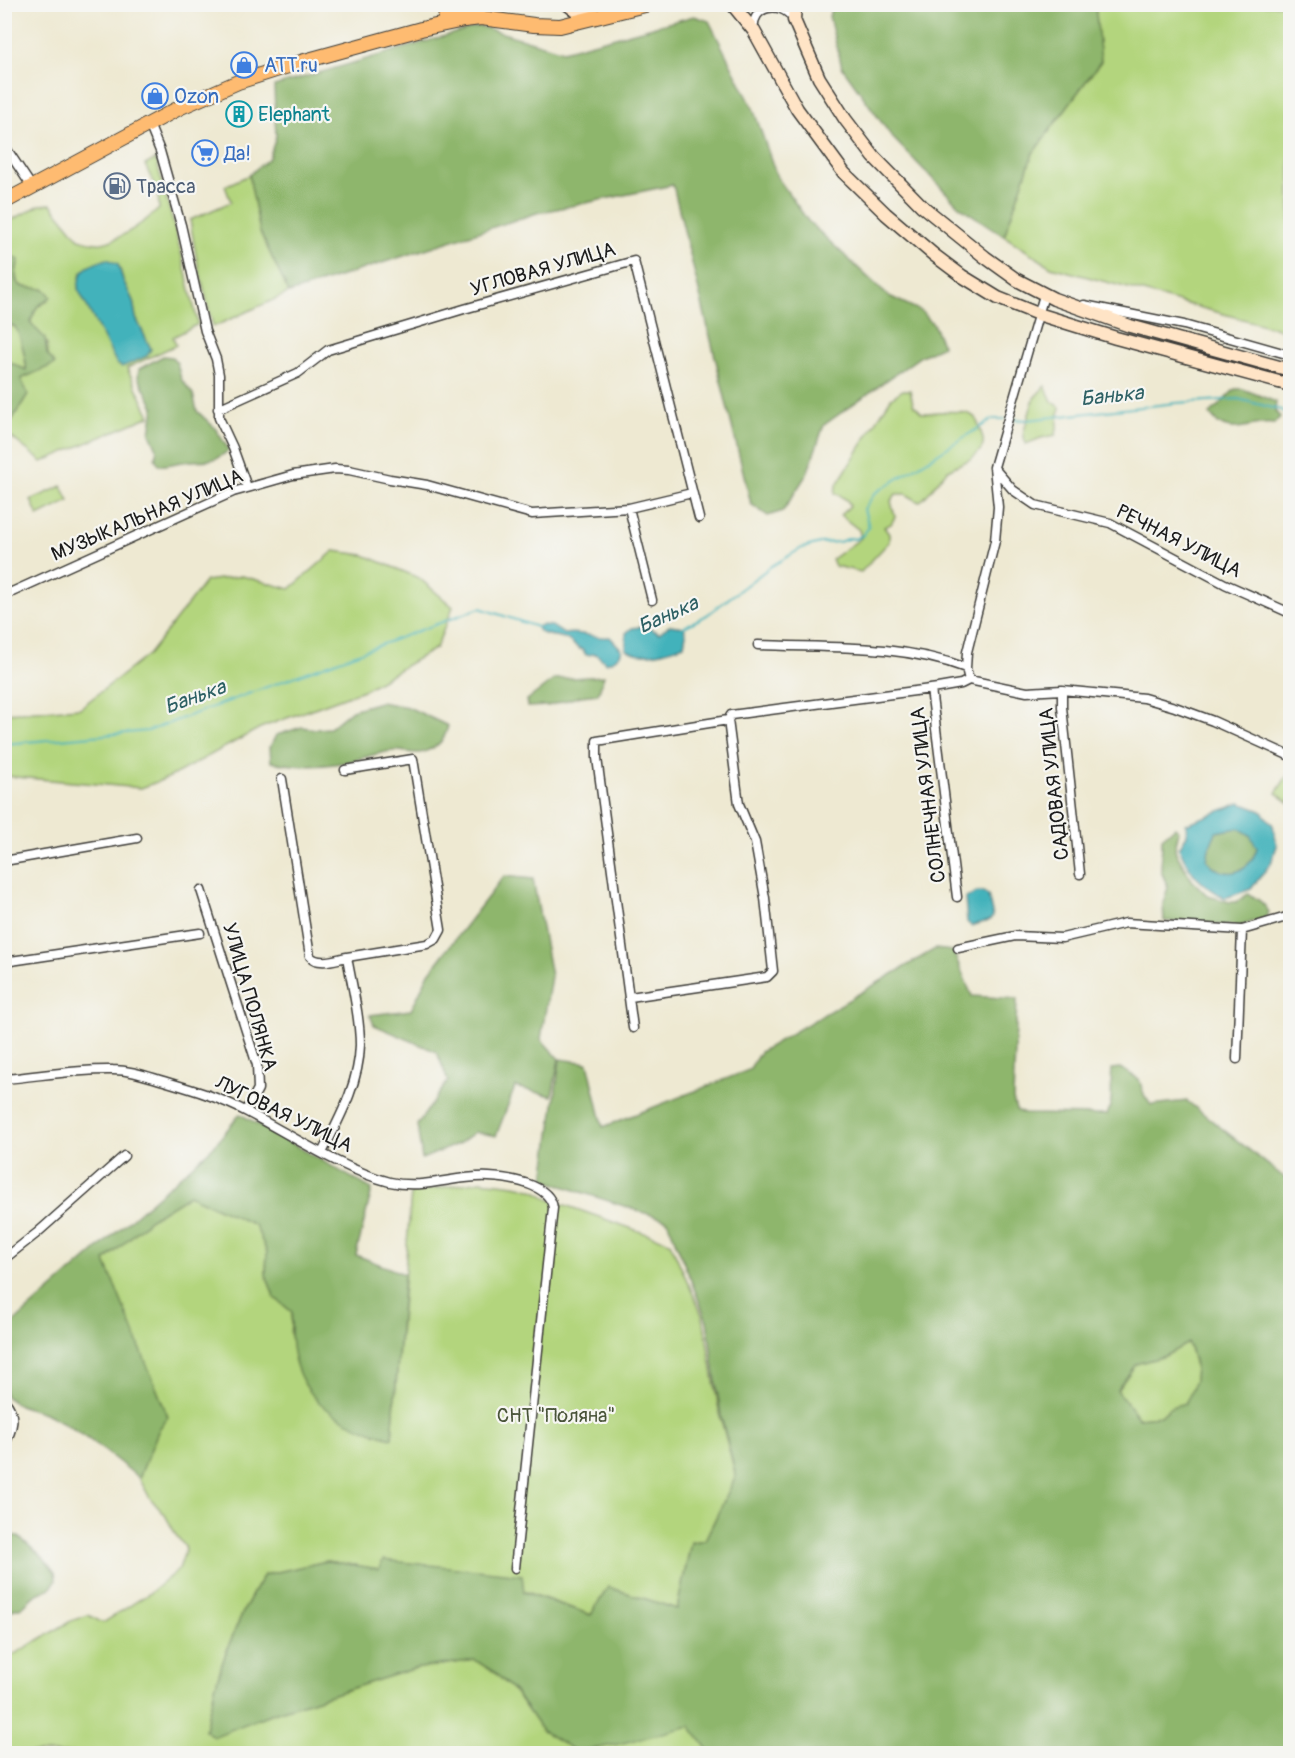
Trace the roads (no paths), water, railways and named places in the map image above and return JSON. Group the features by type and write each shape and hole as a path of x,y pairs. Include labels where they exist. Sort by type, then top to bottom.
{"main road":[{"path":"421,29 473,4"},
{"path":"4,202 181,107 238,82 301,62 421,29 481,18 560,26 649,4"}],"street":[{"path":"567,4 585,16 601,16"},
{"path":"732,4 754,31 797,109 844,172 886,214 962,276 998,298 1038,314 1116,338 1290,385"},
{"path":"794,20 795,4"},
{"path":"754,31 753,22 756,14 762,8 770,5 783,7 790,12 819,78 845,119 874,157 930,213 985,257 1017,279 1049,297 1130,326 1290,370"},
{"path":"149,124 160,151 181,225 205,331 216,359 219,375 219,418 247,487"},
{"path":"4,145 32,187"},
{"name":"УГЛОВАЯ УЛИЦА","path":"218,409 298,373 328,350 634,261 699,518"},
{"path":"969,680 966,668 967,652 995,541 998,507 994,467 1038,314 1049,297"},
{"path":"1049,297 1184,325 1290,355"},
{"name":"РЕЧНАЯ УЛИЦА","path":"994,467 1013,490 1035,505 1110,523 1225,584 1290,613"},
{"name":"МУЗЫКАЛЬНАЯ УЛИЦА","path":"4,592 12,592 106,548 247,487 261,486 293,475 335,469 349,470 427,485 532,514 628,508 692,493"},
{"path":"628,508 652,600"},
{"path":"758,645 896,650 941,659 966,668"},
{"path":"630,998 767,977 773,972 765,898 755,842 739,804 728,720 731,715 961,684 969,680 1027,692 1062,690 1144,698 1175,706 1290,756"},
{"name":"СОЛНЕЧНАЯ УЛИЦА","path":"931,688 957,897"},
{"name":"САДОВАЯ УЛИЦА","path":"1062,690 1066,751 1080,874"},
{"path":"633,1028 597,758 597,741 728,720"},
{"path":"282,779 310,956 313,960 318,962 427,944 436,939 441,930 413,759 345,770"},
{"path":"4,861 136,838"},
{"name":"УЛИЦА ПОЛЯНКА","path":"201,890 257,1065 258,1089 246,1111"},
{"path":"958,948 1015,936 1062,938 1126,923 1242,930 1290,916"},
{"path":"1238,1059 1242,930"},
{"path":"4,962 200,933"},
{"path":"322,1153 351,1091 357,1069 360,1044 347,957"},
{"name":"ЛУГОВАЯ УЛИЦА","path":"4,1079 115,1070 138,1073 201,1091 246,1111 322,1153 374,1177 404,1185 489,1177 516,1181 547,1193 552,1201 552,1219 515,1568"},
{"path":"4,1259 124,1156"},
{"path":"4,1400 12,1414 13,1426 4,1446"}],"water":[{"path":"107,259 118,264 133,301 136,318 151,349 147,356 122,367 117,364 78,289 83,271"},
{"path":"670,625 684,627 686,634 684,645 647,654 639,654 626,649 626,633 632,628 646,626 659,633"},
{"path":"552,626 564,634 610,637 622,650 620,655 606,663 596,654 586,655 583,650 566,639 541,632 537,627"},
{"path":"1240,803 1261,811 1273,825 1277,846 1271,863 1251,889 1225,898 1197,877 1184,858 1179,848 1187,835 1186,824","holes":["1239,828 1250,835 1257,848 1254,857 1243,869 1236,872 1221,871 1207,860 1216,832"]},
{"path":"977,892 988,895 993,917 988,921 971,926 967,922 965,898"}],"waterway":[{"name":"Банька","path":"1011,419 1027,420 1176,403 1238,399 1281,410 1290,417"},
{"name":"Банька","path":"682,628 707,615 770,567 802,548 820,543 855,539 863,535 869,527 864,509 875,493 993,419 1005,419"},
{"name":"Банька","path":"4,744 148,731 480,608 540,628"}],"place":[{"name":"ATT.ru","path":"244,65"},
{"name":"Ozon","path":"155,96"},
{"name":"Elephant","path":"239,114"},
{"name":"Да!","path":"205,153"},
{"name":"Трасса","path":"117,186"}],"park label":[{"name":"СНТ \"Поляна\"","path":"556,1415"}]}
